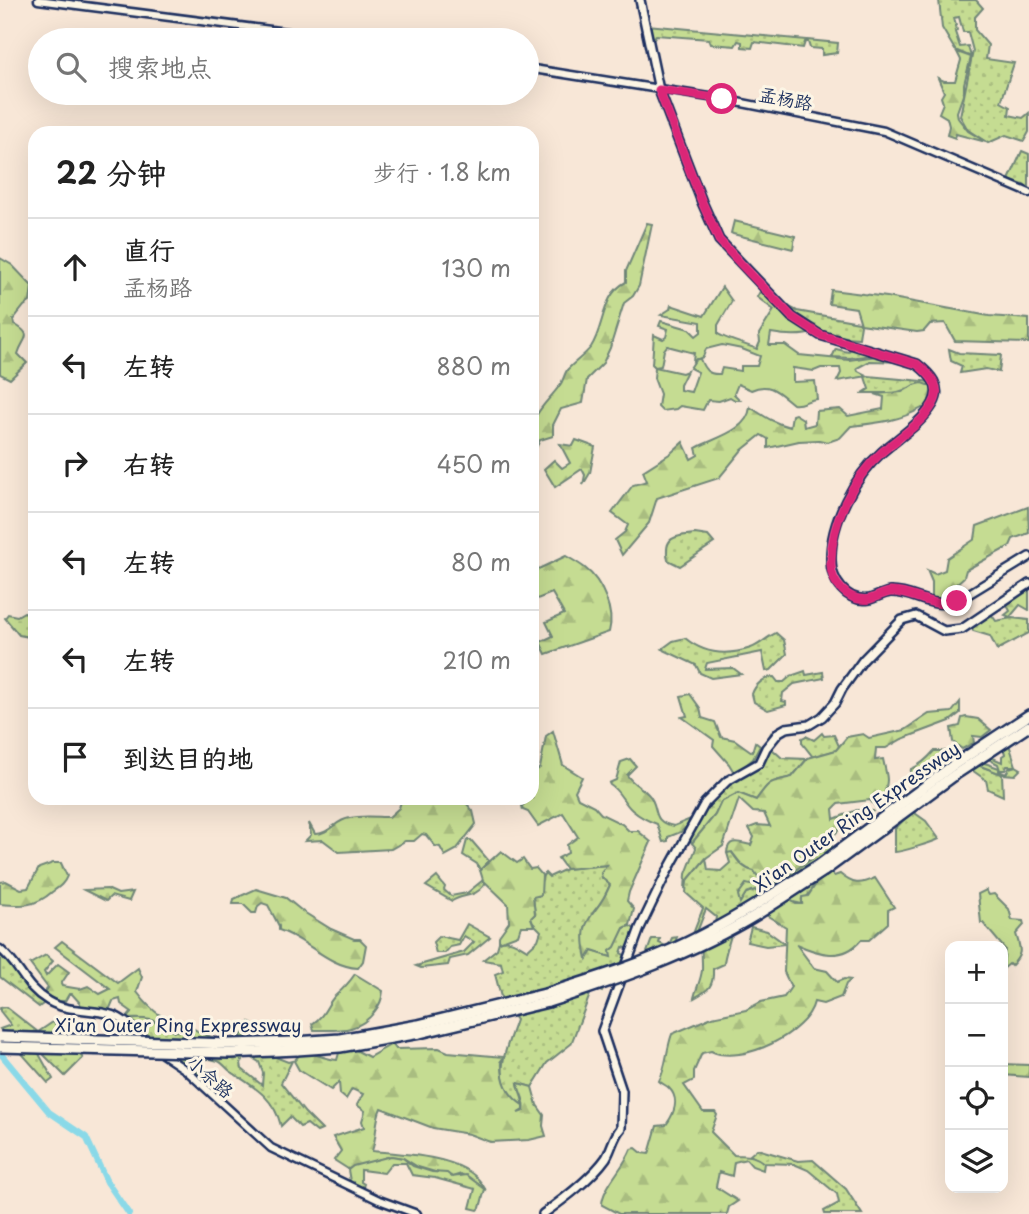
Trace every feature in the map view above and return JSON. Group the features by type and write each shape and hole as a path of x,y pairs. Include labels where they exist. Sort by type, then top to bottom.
{"highway":[{"name":"Xi'an Outer Ring Expressway","path":"934,784 952,766 1029,715"},
{"name":"Xi'an Outer Ring Expressway","path":"0,1037 341,1047 420,1033 608,982 691,949 755,916 934,784 1029,726"},
{"name":"Xi'an Outer Ring Expressway","path":"0,1047 231,1053 296,1046"}],"main road":[{"path":"640,0 659,90 719,240 792,317 820,335 917,364 930,375 937,387 934,403 866,470 838,516 830,552 831,571 841,590 857,599 869,599 894,592 945,605 957,601 1029,557"},
{"path":"543,1214 568,1195 606,1157 615,1134 621,1128 622,1091 602,1031 640,928 705,803 727,781 759,763 766,748 779,732 786,728 809,725 822,717 835,703 863,660 902,620 916,616 944,631 962,629 1029,584"}],"street":[{"path":"38,0 255,28"},
{"name":"孟杨路","path":"539,70 722,99 884,131 1029,193"},
{"name":"小佘路","path":"0,949 9,957 30,988 50,1003 64,1008 114,1015 124,1021 160,1053 186,1070 271,1148 379,1200 417,1214"}],"green space":[{"path":"939,0 976,0 983,8 975,17 975,30 988,45 986,59 1014,63 1001,102 1010,107 1009,115 1023,118 1029,113 1029,132 1024,141 1006,135 988,143 968,130 960,116 973,51 968,32 963,32 959,17 954,18 957,30 955,32 960,47 968,46 971,57 955,50 942,28"},
{"path":"647,25 838,43 837,53 822,55 822,49 810,48 808,42 805,42 803,48 754,42 752,48 742,47 742,42 738,41 735,46 711,44 709,39 656,35 654,38 650,37"},
{"path":"957,52 971,57 957,112 958,118 968,131 986,142 956,134 955,138 947,135 947,118 939,113 944,92 938,78 955,81 961,60"},
{"path":"1022,151 1029,154 1029,187 1009,180"},
{"path":"734,221 795,236 793,249 733,234"},
{"path":"647,223 652,224 639,286 633,296 624,303 603,363 587,379 583,403 561,409 553,425 553,436 539,442 539,411 560,385 567,370 591,347 612,295 626,282 626,271"},
{"path":"0,258 12,265 28,282 28,303 13,320 26,334 18,354 27,363 10,379 0,374"},
{"path":"722,287 732,301 718,325 718,334 757,349 759,334 774,310 757,297 762,288 793,320 816,332 794,336 771,333 769,345 785,345 799,355 849,360 883,355 905,362 870,361 857,368 868,376 837,381 840,368 821,368 814,371 793,368 793,382 815,381 817,399 799,404 793,404 779,392 769,388 751,390 738,384 734,394 740,400 730,397 719,401 708,400 703,410 680,406 662,411 658,407 660,394 654,378 655,367 652,364 654,335 663,339 666,337 668,329 659,326 661,321 689,329 696,336 701,332 701,322 661,315 670,309 671,305 704,316","holes":["722,345 760,356 757,366 741,366 741,371 722,368 720,374 707,371 698,359 703,357 706,349","667,346 694,353 693,361 695,360 690,368 698,372 691,392 680,390 687,371 682,373 655,367 661,366"]},
{"path":"831,290 887,297 989,316 1029,319 1029,343 955,341 945,323 930,324 924,331 917,332 861,324 856,308 829,304"},
{"path":"780,302 797,311 859,322 859,338 836,335 816,328"},
{"path":"854,345 880,354 850,358 832,357 836,349 848,352"},
{"path":"949,349 959,353 1001,355 999,372 986,369 960,373 962,366 951,361"},
{"path":"865,377 933,382 936,397 926,410 932,393 910,388 895,393 863,393 869,389"},
{"path":"922,383 933,387 926,410 922,408 897,419 851,426 840,438 828,442 799,441 768,448 768,439 761,435 741,451 719,478 657,498 649,523 622,555 615,540 625,532 628,525 612,513 633,485 647,481 643,471 683,442 691,459 698,455 696,448 737,428 748,415 750,407 790,427 792,415 795,414 803,419 804,427 815,424 816,411 840,409 848,416 883,409 884,397 875,394 902,392"},
{"path":"576,440 595,447 590,473 583,485 585,475 582,469 555,487 544,469 554,460 562,468 570,463 560,444 573,446"},
{"path":"1028,507 1029,533 1013,539 1010,546 966,570 964,577 955,585 964,595 949,602 932,600 932,582 927,570 935,574 945,570 947,558 975,539 977,526"},
{"path":"695,534 708,536 714,543 680,566 668,560 667,547 672,539"},
{"path":"566,556 585,568 606,597 610,615 609,632 546,654 540,642 553,636 546,622 564,614 552,593 539,598 539,569"},
{"path":"1029,586 1029,610 1020,605 1010,617 1005,615 1010,611 1005,601"},
{"path":"989,611 996,621 1012,618 1029,620 1029,633 997,650 990,636 973,631 970,623"},
{"path":"28,613 28,637 19,635 5,618 8,614 17,616"},
{"path":"776,633 784,640 787,654 771,670 766,671 762,652 707,663 705,669 733,668 741,674 711,678 700,673 696,665 662,649 673,641 685,638 716,652 742,651"},
{"path":"805,671 806,675 823,672 824,678 794,684 783,693 782,701 786,702 786,705 768,710 754,702 753,691 763,680 774,677 778,682 784,682"},
{"path":"690,694 700,708 702,718 715,722 721,737 735,740 752,752 755,742 760,746 753,759 735,774 713,746 714,740 682,717 687,716 681,696"},
{"path":"960,702 960,713 950,721 886,748 876,748 875,760 883,759 886,774 884,796 903,806 879,811 870,800 838,804 833,809 834,819 857,810 874,811 848,817 846,823 834,835 831,833 823,846 808,854 806,859 813,858 776,883 772,881 766,884 781,892 785,901 789,899 796,904 802,904 802,897 808,896 820,878 830,872 834,876 840,874 857,883 875,878 894,907 888,910 888,923 869,940 861,940 846,951 838,954 821,953 796,944 814,968 827,971 837,982 851,980 846,984 841,997 823,1004 814,1002 809,1014 799,1025 772,1044 739,1054 711,1051 702,1053 694,1071 694,1080 684,1085 703,1112 715,1112 717,1115 711,1132 734,1155 760,1160 764,1163 763,1170 752,1166 746,1159 734,1162 732,1176 719,1172 716,1187 738,1201 729,1207 727,1214 619,1214 602,1205 609,1184 631,1149 636,1148 649,1154 657,1126 666,1125 671,1116 674,1097 668,1087 659,1081 672,1034 712,1017 746,1010 761,1002 784,997 791,987 784,972 786,927 761,912 758,906 759,894 755,890 746,893 740,903 738,895 746,884 761,881 754,871 744,866 732,852 727,853 732,843 751,845 754,837 749,828 757,825 770,826 764,813 753,812 739,799 723,846 706,858 687,881 685,889 686,874 696,848 692,843 715,815 721,802 738,793 756,800 771,783 792,777 808,758 836,750 847,737 863,734 869,738 905,730 929,714 952,712"},
{"path":"962,718 978,719 991,730 982,737 973,736 974,743 962,749 953,742 951,728 960,726"},
{"path":"553,731 563,765 582,777 575,791 578,798 629,831 638,831 651,842 629,892 627,901 634,909 630,925 624,928 615,947 610,951 611,957 592,951 587,959 584,934 589,919 610,885 602,878 601,873 607,865 566,869 558,858 568,853 567,845 578,837 563,813 538,826 528,812 523,810 523,805 539,805 539,769 546,736"},
{"path":"771,733 775,742 771,748 782,758 807,759 792,777 771,783 756,800 738,793 721,802 715,815 692,843 690,840 712,797 755,762"},
{"path":"822,733 824,736 834,735 839,746 837,750 813,757 802,743 802,738 806,736 814,740"},
{"path":"1008,741 1016,766 1007,766 1005,770 1000,770 998,764 984,757 986,755 1002,762 1002,756 1005,754 1002,744"},
{"path":"934,751 955,754 944,757 921,774 910,777 911,769"},
{"path":"630,759 636,766 627,775 652,799 661,821 674,826 698,816 681,832 668,837 668,841 663,842 657,824 632,810 609,783 616,780 621,762"},
{"path":"982,762 999,768 999,771 1006,774 1009,768 1016,766 1021,769 1015,775 1002,774 975,764"},
{"path":"975,764 1002,774 1003,796 988,789 986,780 969,768"},
{"path":"400,805 468,805 473,811 476,824 456,850 445,856 440,847 435,846 422,834 414,841 405,841 391,849 339,852 323,840 305,841 311,835 309,823 315,834 325,832 340,821 350,818 389,817"},
{"path":"912,811 926,821 939,839 895,852 895,829"},
{"path":"828,837 828,843 836,850 856,845 859,852 820,878 802,904 784,900 766,884 806,860 808,854 823,846"},
{"path":"467,840 471,840 489,861 480,870 477,864 463,855"},
{"path":"501,851 517,863 523,859 530,869 536,868 542,875 541,895 533,897 535,914 531,918 534,926 521,926 518,935 499,942 499,936 509,922 508,904 483,880 480,870"},
{"path":"731,851 741,864 754,871 762,881 749,886 742,899 746,893 755,890 759,893 759,910 754,920 715,923 716,917 706,909 690,950 686,952 703,908 686,893 687,881 706,858 708,870 721,871 730,863 727,853"},
{"path":"61,863 67,876 59,887 34,903 0,904 0,882 6,881 21,889 28,888 39,868"},
{"path":"607,865 610,885 592,914 588,955 592,951 610,956 610,951 624,928 630,926 640,932 633,950 623,947 621,953 631,959 627,973 616,968 602,992 596,989 591,992 571,1044 547,1063 532,1087 518,1083 524,1106 513,1097 503,1077 505,1055 516,1020 502,1001 495,974 503,971 501,963 483,960 497,949 499,942 510,941 527,950 538,940 541,931 531,918 535,914 533,896 538,896 545,873 549,877 566,869"},
{"path":"437,877 451,896 467,893 483,880 485,884 477,892 452,901 426,886"},
{"path":"107,889 118,894 133,892 129,901 111,896 106,901 84,890"},
{"path":"256,889 286,898 331,929 360,939 366,945 363,961 358,968 337,962 279,930 268,905 262,903 256,913 252,913 243,904 233,904 234,899"},
{"path":"986,890 989,895 994,894 1009,909 1012,920 1023,921 1024,925 1016,934 1019,954 1011,966 1008,965 1008,941 998,941 981,923 978,894"},
{"path":"738,916 724,964 713,969 710,987 694,998 701,974 703,935 720,919"},
{"path":"467,924 490,937 468,955 450,959 448,965 421,968 416,966 464,952 474,942 464,936 459,945 450,947 445,953 436,953 433,942 439,936 458,940"},
{"path":"751,927 767,931 785,944 766,946 747,942"},
{"path":"677,937 669,960 642,966 652,939 660,939 659,943 668,947 672,938"},
{"path":"62,941 118,983 138,968 142,977 137,992 164,1018 185,1023 183,1029 174,1032 158,1021 126,1019 132,1012 121,1004 120,999 113,1001 108,1013 81,1009 80,1003 72,994 69,994 65,1001 58,1001 43,994 48,988 30,964 46,955 53,961 44,972 46,976 58,964 69,972 62,986 80,989 88,986 100,994 110,989 55,947"},
{"path":"0,952 47,1001 39,1007 0,977"},
{"path":"355,974 383,991 375,1011 355,1027 314,1030 312,1024"},
{"path":"6,1007 38,1032 53,1022 77,1044 73,1048 83,1058 65,1076 43,1054 39,1054 53,1079 48,1083 0,1029 11,1025 0,1011 0,1008"},
{"path":"142,1018 178,1029 183,1029 185,1023 211,1037 239,1043 250,1022 254,1025 249,1033 250,1041 262,1049 269,1037 277,1042 270,1055 292,1061 281,1083 322,1130 317,1132 307,1124 300,1127 290,1117 281,1126 268,1100 221,1063 206,1059 185,1061 223,1090 218,1097 125,1021","holes":["247,1055 259,1062 263,1073 262,1085 242,1069 241,1063"]},
{"path":"392,1044 396,1049 439,1048 448,1052 504,1057 500,1062 502,1061 507,1087 524,1106 518,1113 524,1111 525,1108 518,1083 532,1087 537,1105 544,1115 546,1136 529,1140 490,1142 469,1134 433,1128 381,1108 372,1151 418,1155 451,1163 477,1178 485,1189 461,1174 452,1177 391,1156 348,1169 334,1160 341,1151 333,1137 364,1127 362,1121 365,1111 357,1105 363,1094 352,1089 346,1099 340,1094 339,1082 331,1090 299,1070 294,1061 303,1051 337,1060 341,1046 348,1046 369,1057"},
{"path":"1008,1064 1029,1065 1029,1077 1008,1075"},
{"path":"757,1149 798,1161 813,1160 846,1189 862,1214 825,1214 824,1211 839,1203 837,1194 808,1170 794,1164 764,1163 750,1155"},
{"path":"391,1156 403,1158 413,1166 432,1172 447,1173 452,1177 466,1175 485,1189 480,1208 470,1208 475,1189 412,1175 406,1163 392,1163 384,1173 361,1170 361,1182 364,1184 361,1192 351,1187 348,1170 353,1166"}],"waterway":[{"path":"0,1053 49,1112 86,1137 107,1182 129,1214"}],"route":[{"path":"722,99 659,90 719,240 792,317 820,335 917,364 930,375 937,387 934,403 913,426 881,453 866,470 846,501 838,516 830,552 831,571 841,590 857,599 869,599 894,592 932,604 945,605 957,601"}]}
